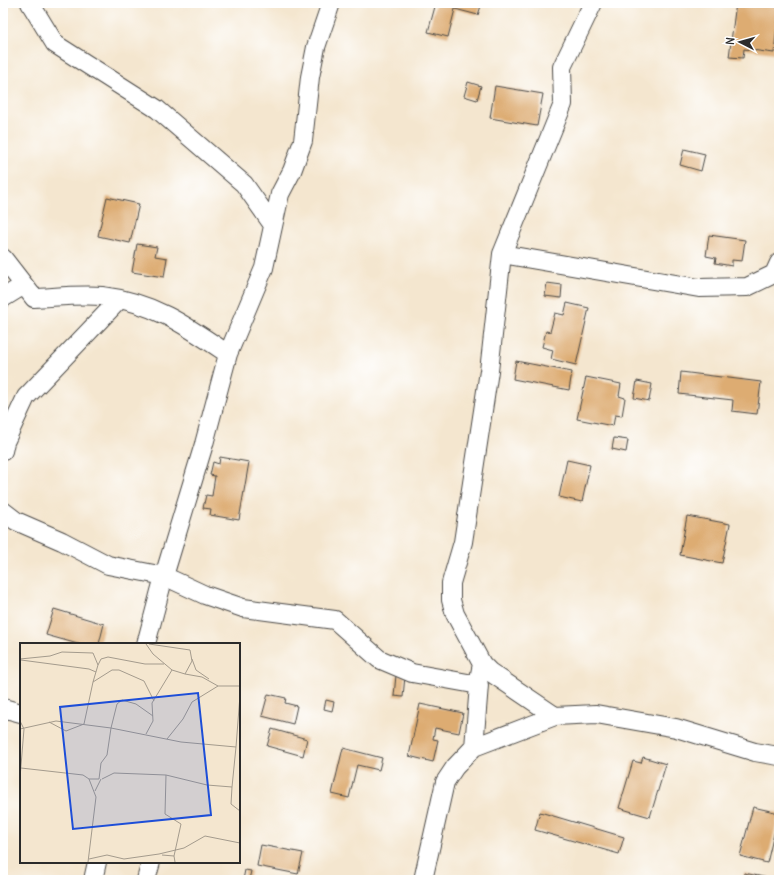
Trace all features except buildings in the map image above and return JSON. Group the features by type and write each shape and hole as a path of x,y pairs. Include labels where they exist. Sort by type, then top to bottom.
{"street":[{"path":"30,3 55,44 157,109 244,184 273,225"},
{"path":"146,643 164,576 204,444 228,354 264,268 280,194 292,171 303,141 310,76 316,47 331,3"},
{"path":"556,716 490,672 482,664 455,614 451,600 451,583 464,534 488,371 502,254 563,104 562,67 594,3"},
{"path":"502,254 699,288 747,287 774,274 779,263"},
{"path":"3,258 34,298 101,296 149,306 189,328 228,354"},
{"path":"3,298 24,285"},
{"path":"3,451 5,442 26,397 120,300"},
{"path":"3,511 16,522 62,541 108,565 164,576 205,595 243,608 334,620 379,659 412,673 479,685"},
{"path":"474,747 482,664"},
{"path":"3,708 20,713"},
{"path":"423,880 445,782 455,767 474,747 556,716 596,714 676,728 755,752 779,756"},
{"path":"93,880 97,863"},
{"path":"146,880 151,863"}]}
